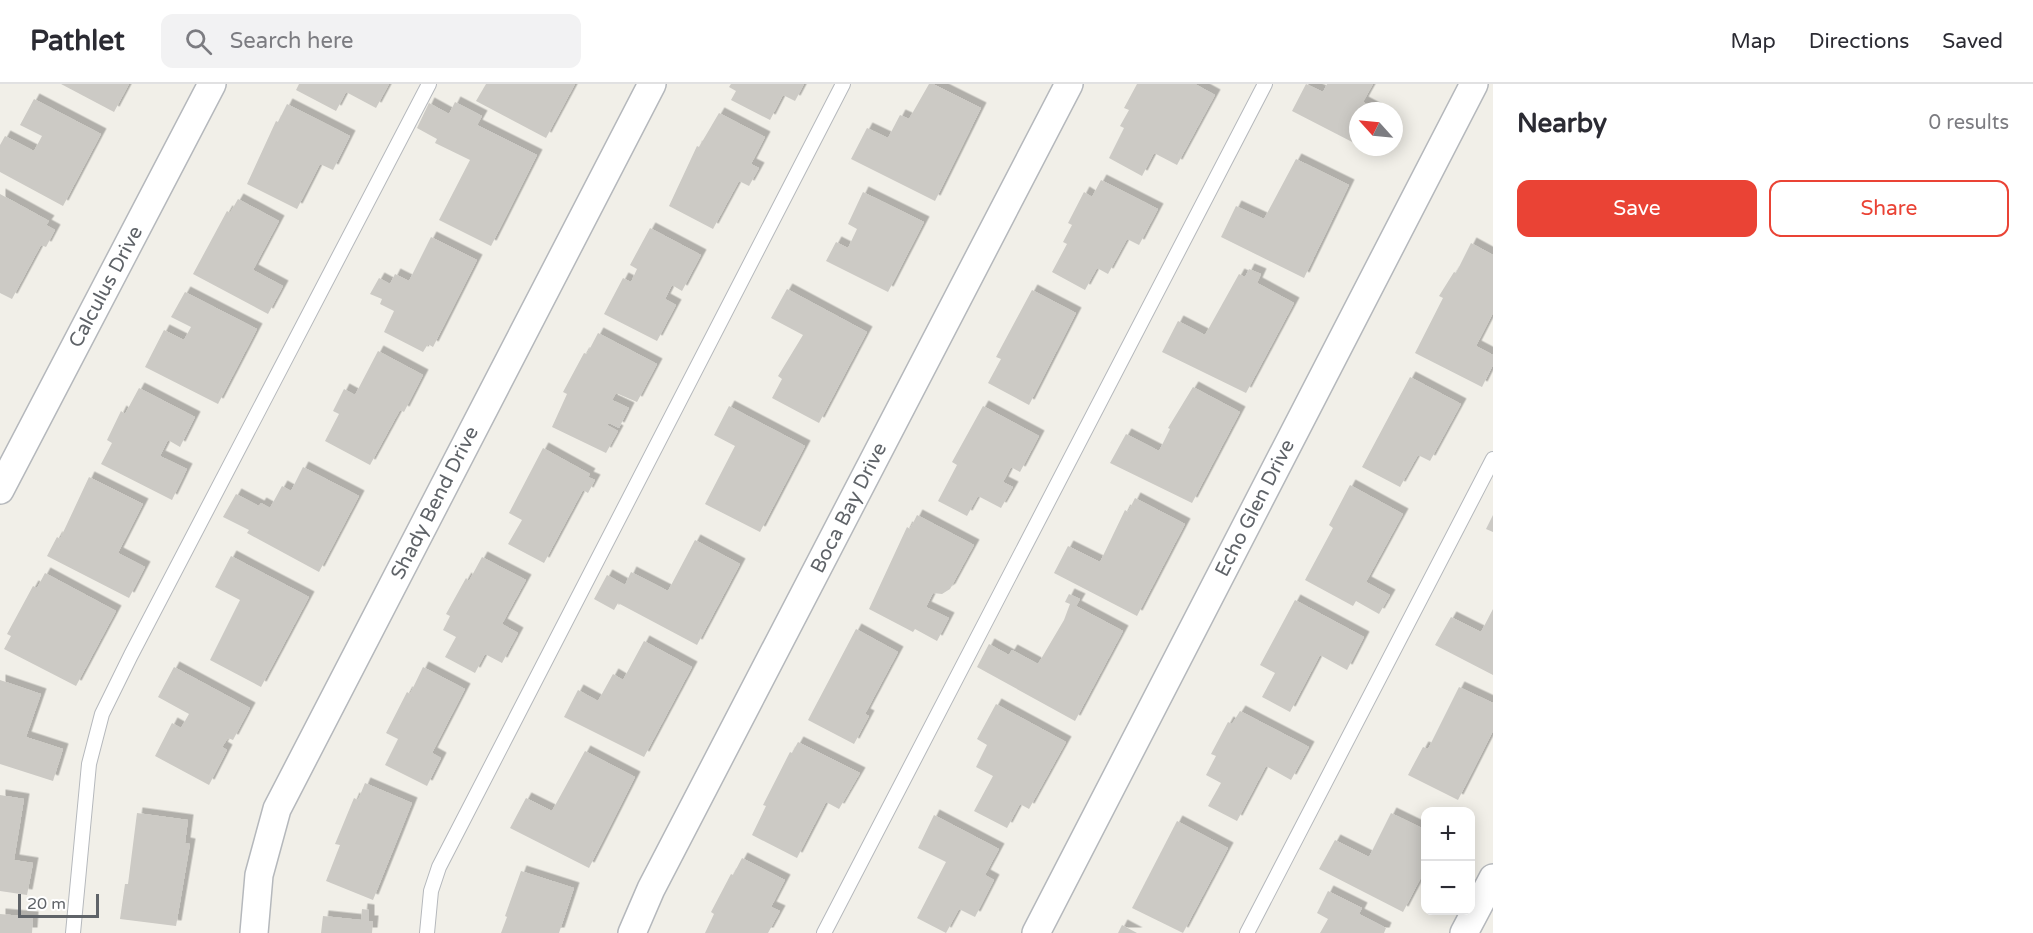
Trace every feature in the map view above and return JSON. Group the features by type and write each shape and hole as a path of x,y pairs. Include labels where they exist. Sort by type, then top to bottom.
{"street":[{"name":"Calculus Drive","path":"0,490 212,84"},
{"name":"Shady Bend Drive","path":"254,933 260,875 277,809 652,84"},
{"name":"Boca Bay Drive","path":"632,933 651,889 1069,84"},
{"name":"Echo Glen Drive","path":"1036,933 1474,84"},
{"path":"1464,933 1493,878"}],"lane":[{"path":"73,933 89,764 102,714 429,84"},
{"path":"427,933 430,891 439,867 843,84"},
{"path":"824,933 1265,84"},
{"path":"1247,933 1493,459"}],"building":[{"path":"61,84 129,84 114,112"},
{"path":"299,84 389,84 376,108 346,92 336,111 296,90"},
{"path":"486,84 575,84 546,138 476,101"},
{"path":"731,84 804,84 795,101 783,95 770,120 731,100 736,91 729,87"},
{"path":"929,84 981,108 935,201 851,159 867,128 888,138 900,115 909,119"},
{"path":"1137,84 1195,84 1215,95 1177,165 1154,153 1142,176 1109,158 1124,128 1120,126 1129,110 1124,108"},
{"path":"1306,84 1323,92 1327,84 1373,84 1363,102 1349,102 1349,140 1292,111"},
{"path":"34,99 101,134 63,206 0,172 0,145 5,136 34,151 42,136 20,125"},
{"path":"455,102 482,116 477,125 537,155 491,246 439,220 470,160 435,143 437,139 417,128 429,103 449,114"},
{"path":"287,104 350,136 333,170 320,164 297,209 247,184 276,121 278,122"},
{"path":"719,113 765,137 751,164 759,168 749,186 739,181 713,229 669,206 697,146 699,147"},
{"path":"1296,159 1349,185 1304,278 1221,237 1236,206 1264,219"},
{"path":"1101,180 1158,209 1139,245 1127,239 1108,274 1097,268 1085,290 1052,272 1067,244 1063,242 1072,225 1068,223 1084,192 1092,197"},
{"path":"863,192 924,222 888,292 826,261 836,242 848,248 857,229 848,224"},
{"path":"0,194 49,221 46,225 55,230 46,247 41,245 12,299 0,293"},
{"path":"238,199 279,221 253,270 283,286 268,314 193,274 227,211 230,213"},
{"path":"650,228 701,255 682,291 672,285 665,299 676,305 657,341 604,314 623,278 631,282 637,269 630,265"},
{"path":"431,237 477,260 433,347 428,344 423,352 384,332 394,311 380,304 382,299 370,294 379,278 390,284 395,274 409,281"},
{"path":"1471,243 1493,255 1493,313 1476,346 1493,355 1493,365 1482,387 1415,353 1443,298 1439,296 1454,272 1456,273"},
{"path":"1249,269 1261,274 1257,283 1294,303 1246,393 1162,352 1178,321 1205,335 1239,274 1245,277"},
{"path":"787,289 867,332 819,423 772,398 782,379 778,376 803,335 771,318"},
{"path":"1032,290 1076,313 1029,405 988,383 1001,359 996,357"},
{"path":"185,292 257,329 218,404 145,367 164,330 184,340 191,327 171,317"},
{"path":"598,333 657,364 637,402 616,393 612,400 629,408 619,428 609,423 607,425 618,431 606,453 552,427 567,394 563,392 584,353 587,354"},
{"path":"378,351 423,375 404,412 400,410 370,465 325,441 339,414 333,411 344,389 355,395"},
{"path":"1410,377 1461,404 1430,461 1418,455 1400,487 1362,467"},
{"path":"1193,387 1240,412 1192,503 1110,463 1126,434 1159,451 1170,429 1168,428"},
{"path":"139,388 195,417 180,447 168,440 160,456 187,469 172,500 101,464 112,443 107,440 121,411 125,414"},
{"path":"729,406 805,446 760,532 705,504 735,446 714,435"},
{"path":"983,406 1039,436 1020,472 1011,467 1003,482 1013,487 1001,508 978,496 967,516 938,501 957,465 952,462"},
{"path":"543,448 590,474 588,477 595,480 588,493 583,490 544,563 508,544 522,520 509,513"},
{"path":"303,467 359,496 319,572 247,533 249,530 223,517 236,494 259,506 261,503 270,508 282,486 291,491"},
{"path":"89,477 143,504 118,553 145,567 129,598 47,556 57,537 60,539"},
{"path":"1350,485 1403,514 1366,582 1390,595 1379,614 1356,601 1353,606 1305,580 1333,528 1329,525"},
{"path":"1135,498 1185,524 1137,616 1054,573 1068,546 1100,562 1125,510 1128,512"},
{"path":"917,515 974,545 950,589 942,594 933,593 926,607 949,618 937,641 915,629 913,632 869,609 907,527 910,529"},
{"path":"1493,515 1493,532 1486,529"},
{"path":"695,540 740,564 697,645 618,603 614,610 594,599 607,575 625,585 631,572 668,591"},
{"path":"231,556 309,597 261,687 210,660 240,600 215,587"},
{"path":"482,557 526,580 502,624 518,633 502,663 485,654 475,673 445,657 456,637 443,630 450,616 446,614 466,578 469,581"},
{"path":"45,573 116,611 76,686 4,649 11,636 7,634 33,586 37,588"},
{"path":"1069,594 1080,599 1076,606 1123,631 1075,721 977,667 989,644 1009,655 1012,650 1038,664 1064,620 1070,604 1065,602"},
{"path":"1295,600 1364,637 1347,670 1320,655 1290,712 1262,697 1275,673 1260,665"},
{"path":"1493,609 1493,675 1435,645 1451,617 1481,632"},
{"path":"856,629 898,652 865,714 869,716 854,744 808,720"},
{"path":"644,641 692,667 644,757 564,717 578,690 598,701 613,674 623,680"},
{"path":"174,667 250,708 233,740 228,738 222,747 227,750 209,785 155,756 172,723 181,728 189,714 158,697"},
{"path":"423,667 465,689 432,753 441,758 427,786 385,765 398,739 386,733 407,692 410,694"},
{"path":"0,680 41,694 26,737 63,749 53,781 0,764"},
{"path":"1459,687 1493,703 1493,731 1458,800 1408,775 1423,747 1428,749"},
{"path":"996,704 1066,742 1029,809 1020,804 1007,828 974,811 993,776 976,767 987,745 977,739"},
{"path":"1240,711 1309,747 1291,780 1266,766 1237,821 1208,806 1221,783 1206,775 1216,756 1211,754 1228,722 1232,724"},
{"path":"798,742 860,773 839,809 826,802 797,858 752,835 766,806 763,805 790,752 792,753"},
{"path":"585,751 635,777 589,868 510,828 526,798 552,811"},
{"path":"365,783 412,803 373,900 326,881 340,845 335,844 354,798 358,800"},
{"path":"0,795 24,799 14,860 33,863 27,895 0,891"},
{"path":"137,813 188,820 185,843 190,844 176,926 120,919 125,884 128,884"},
{"path":"1391,813 1421,828 1421,878 1403,912 1319,869 1335,840 1369,857"},
{"path":"934,815 999,849 985,875 994,880 975,917 959,909 946,933 917,918 946,862 918,848"},
{"path":"1177,821 1228,848 1183,933 1132,908"},
{"path":"742,858 785,880 771,907 780,911 768,933 705,933 714,914 711,912"},
{"path":"521,871 574,888 559,933 501,933"},
{"path":"1328,891 1362,908 1359,914 1386,928 1384,933 1320,933 1328,919 1317,913"},
{"path":"362,909 369,910 369,921 373,921 372,933 321,933 323,916 361,920"},
{"path":"0,914 33,917 32,933 0,933"},
{"path":"1122,925 1137,933 1118,933"}]}
